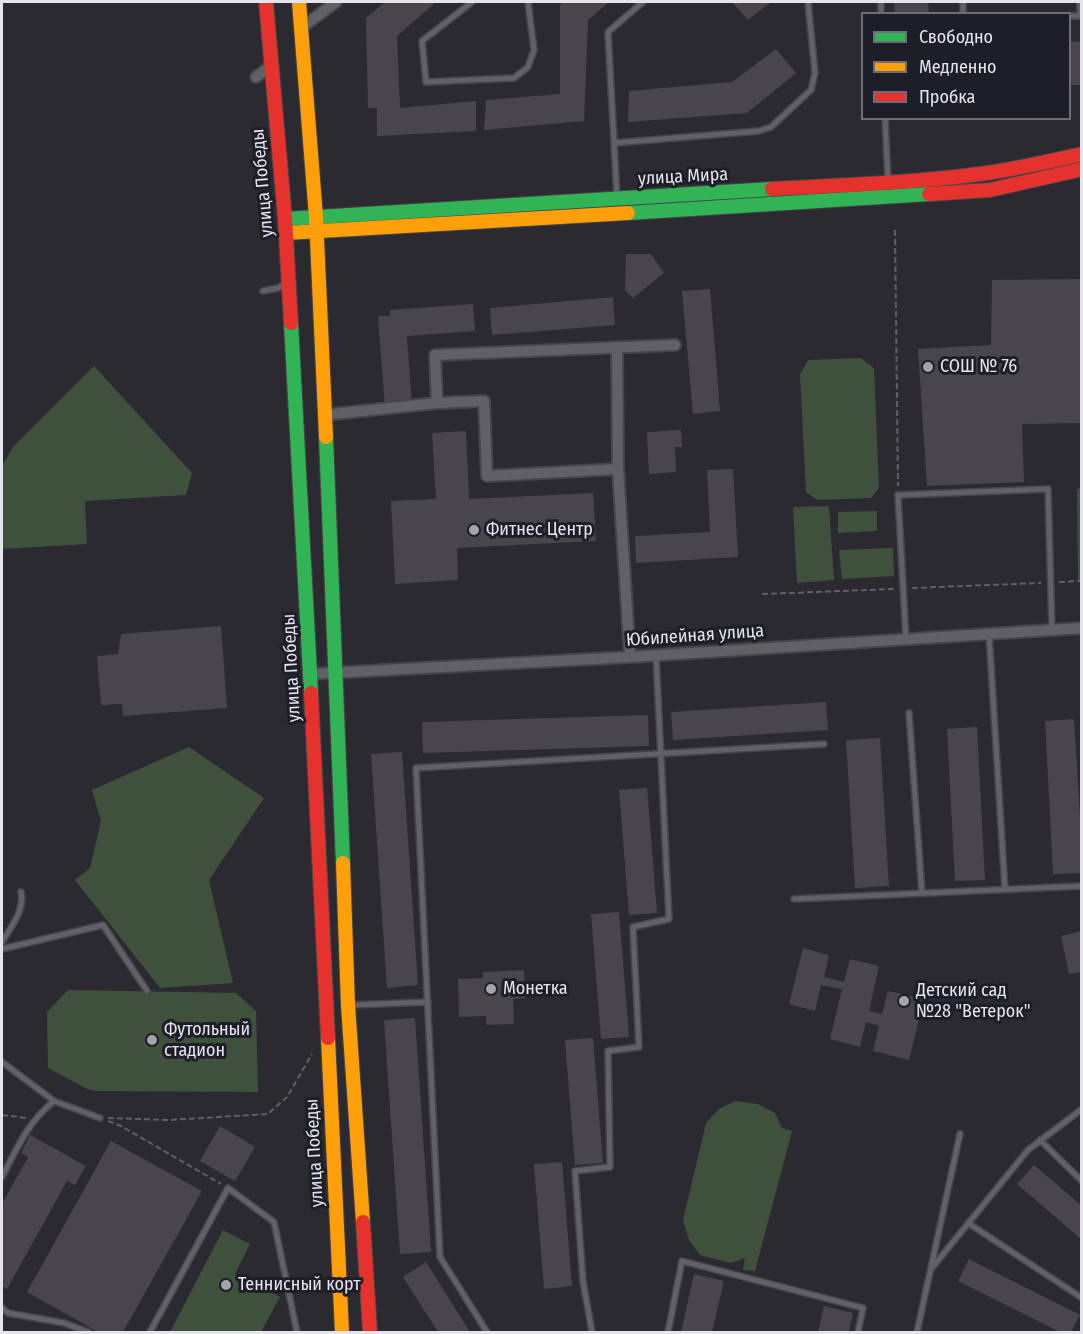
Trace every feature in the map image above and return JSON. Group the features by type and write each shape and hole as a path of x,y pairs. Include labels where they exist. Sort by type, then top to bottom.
{"street":[{"name":"улица Победы","path":"266,2 285,226 310,674 342,1332"},
{"path":"299,2 316,224 348,1005 370,1332"},
{"path":"302,28 336,2"},
{"path":"256,76 271,66"},
{"name":"улица Мира","path":"285,226 618,199 888,182 985,173 1082,154"},
{"name":"улица Мира","path":"316,224 617,213 990,190 1082,169"},
{"path":"437,403 435,355 675,345"},
{"path":"617,348 618,469 630,657"},
{"path":"324,415 437,403 484,401 487,476 618,469"},
{"name":"Юбилейная улица","path":"310,674 630,657 656,653 1082,628"}],"lane":[{"path":"472,2 422,41 426,82 514,78 528,67 534,50 528,2"},
{"path":"617,213 608,33 643,2"},
{"path":"615,143 759,131 771,127 811,90 815,73 808,2"},
{"path":"1071,16 1080,16 1080,2"},
{"path":"885,120 889,197"},
{"path":"263,291 278,288 288,281"},
{"path":"906,639 898,495 1048,489 1052,630"},
{"path":"989,634 1005,889"},
{"path":"592,1332 583,1281 575,1171 610,1167 608,1051 639,1047 633,927 669,919 656,653"},
{"path":"909,713 922,893"},
{"path":"487,1332 440,1257 416,768 824,744"},
{"path":"794,899 1082,886"},
{"path":"2,942 18,914 23,900 21,892"},
{"path":"2,948 103,925 147,992"},
{"path":"348,1005 428,1002"},
{"path":"2,1062 54,1101 100,1118"},
{"path":"2,1177 25,1133 40,1112 54,1101"},
{"path":"931,1269 1028,1150 1082,1109"},
{"path":"917,1332 960,1134"},
{"path":"1041,1140 1082,1181"},
{"path":"150,1332 228,1188 274,1222 297,1332"},
{"path":"968,1223 1082,1298"},
{"path":"668,1332 681,1261 863,1308 858,1332"},
{"path":"2,1308 8,1313 64,1323 88,1332"}],"path":[{"path":"895,230 898,495"},
{"path":"762,594 1082,581"},
{"path":"100,1118 169,1120 268,1114 287,1098 312,1054"},
{"path":"2,1115 35,1119"},
{"path":"100,1118 121,1126 228,1188"}],"green space":[{"path":"861,358 874,368 879,488 871,498 817,500 806,492 800,374 808,360"},
{"path":"94,366 192,473 186,495 85,501 87,544 2,549 2,466 13,447"},
{"path":"1081,485 1082,581 1078,581 1077,491"},
{"path":"829,506 834,580 797,583 793,507"},
{"path":"877,511 877,531 838,533 838,512"},
{"path":"893,548 894,576 842,579 839,550"},
{"path":"189,747 264,798 209,880 233,983 160,988 75,880 90,868 101,821 92,790"},
{"name":"Футольный стадион","path":"68,990 236,993 256,1011 258,1092 96,1091 87,1089 48,1068 47,1012"},
{"path":"735,1101 758,1104 775,1113 782,1128 792,1131 755,1271 743,1270 745,1258 731,1263 700,1255 689,1240 683,1220 706,1123 719,1109"},
{"name":"Теннисный корт","path":"223,1230 250,1244 235,1274 280,1297 261,1332 170,1332"}],"building":[{"path":"385,2 436,2 397,36 400,108 476,101 476,131 377,136 377,108 368,108 366,18"},
{"path":"564,2 609,2 588,20 584,121 484,130 486,100 560,94 560,5"},
{"path":"732,2 771,2 748,20"},
{"path":"894,2 928,2 929,12 895,12"},
{"path":"1082,41 1082,85 1071,85 1071,42"},
{"path":"776,49 796,73 747,113 628,122 629,91 732,82"},
{"path":"626,254 651,254 664,273 633,298 625,290"},
{"path":"1082,279 1082,423 1022,424 1024,482 927,486 918,349 991,345 992,280"},
{"path":"710,289 720,411 693,414 682,291"},
{"path":"613,297 615,325 492,335 490,308"},
{"path":"473,304 475,331 407,336 412,405 385,407 378,316 390,316 390,310"},
{"path":"681,430 682,447 675,447 676,472 649,474 647,432"},
{"path":"466,431 469,499 593,493 596,541 457,548 458,580 395,584 391,501 436,499 432,433"},
{"path":"733,469 738,557 636,563 635,536 710,532 707,470"},
{"path":"221,626 227,708 123,716 122,704 101,705 97,656 118,654 121,634"},
{"path":"826,702 828,730 673,740 671,712"},
{"path":"648,715 649,746 423,753 422,722"},
{"path":"1074,719 1082,873 1053,874 1045,721"},
{"path":"977,727 985,880 955,881 947,729"},
{"path":"880,738 889,886 855,888 846,740"},
{"path":"402,752 418,985 387,988 371,754"},
{"path":"647,788 657,913 629,915 619,790"},
{"path":"619,912 629,1037 601,1039 591,914"},
{"path":"1082,931 1082,972 1069,974 1061,936"},
{"name":"Детский сад №28 \"Ветерок\"","path":"803,948 829,955 824,977 844,982 850,959 879,966 869,1011 882,1014 888,991 924,999 909,1060 873,1051 879,1026 866,1022 860,1047 830,1039 842,989 821,985 815,1011 789,1004"},
{"name":"Монетка","path":"524,970 525,998 513,999 514,1024 486,1025 486,1016 459,1017 458,979 483,978 483,972"},
{"path":"415,1018 431,1252 400,1254 384,1020"},
{"path":"593,1038 603,1163 575,1165 565,1040"},
{"path":"220,1126 255,1147 235,1181 200,1161"},
{"path":"30,1135 86,1166 75,1185 67,1181 7,1289 2,1286 2,1204 28,1157 21,1153"},
{"path":"111,1141 202,1191 123,1332 98,1332 27,1292"},
{"path":"562,1162 572,1286 544,1289 534,1164"},
{"path":"1034,1165 1082,1206 1082,1240 1017,1184"},
{"path":"969,1259 1080,1315 1071,1332 1060,1332 958,1281"},
{"path":"426,1262 470,1332 438,1332 403,1277"},
{"path":"694,1274 724,1281 712,1332 681,1332"},
{"path":"824,1306 853,1313 849,1332 818,1332"}],"traffic: fast":[{"path":"285,219 772,189"},
{"path":"628,213 929,194"},
{"path":"291,323 311,693"},
{"path":"326,437 343,863"}],"traffic: slow":[{"path":"299,2 316,217 326,437"},
{"path":"286,233 628,213"},
{"path":"343,863 348,1005 363,1222"},
{"path":"328,1038 342,1332"}],"traffic: jam":[{"path":"266,2 285,219 291,323"},
{"path":"772,189 933,179 987,173 1082,154"},
{"path":"929,194 990,190 1082,169"},
{"path":"311,693 328,1038"},
{"path":"363,1222 370,1332"}],"place":[{"name":"СОШ № 76","path":"928,367"},
{"name":"Фитнес Центр","path":"474,530"},
{"name":"Монетка","path":"491,989"},
{"name":"Детский сад №28 \"Ветерок\"","path":"904,1001"},
{"name":"Футольный стадион","path":"152,1040"},
{"name":"Теннисный корт","path":"226,1285"}]}
